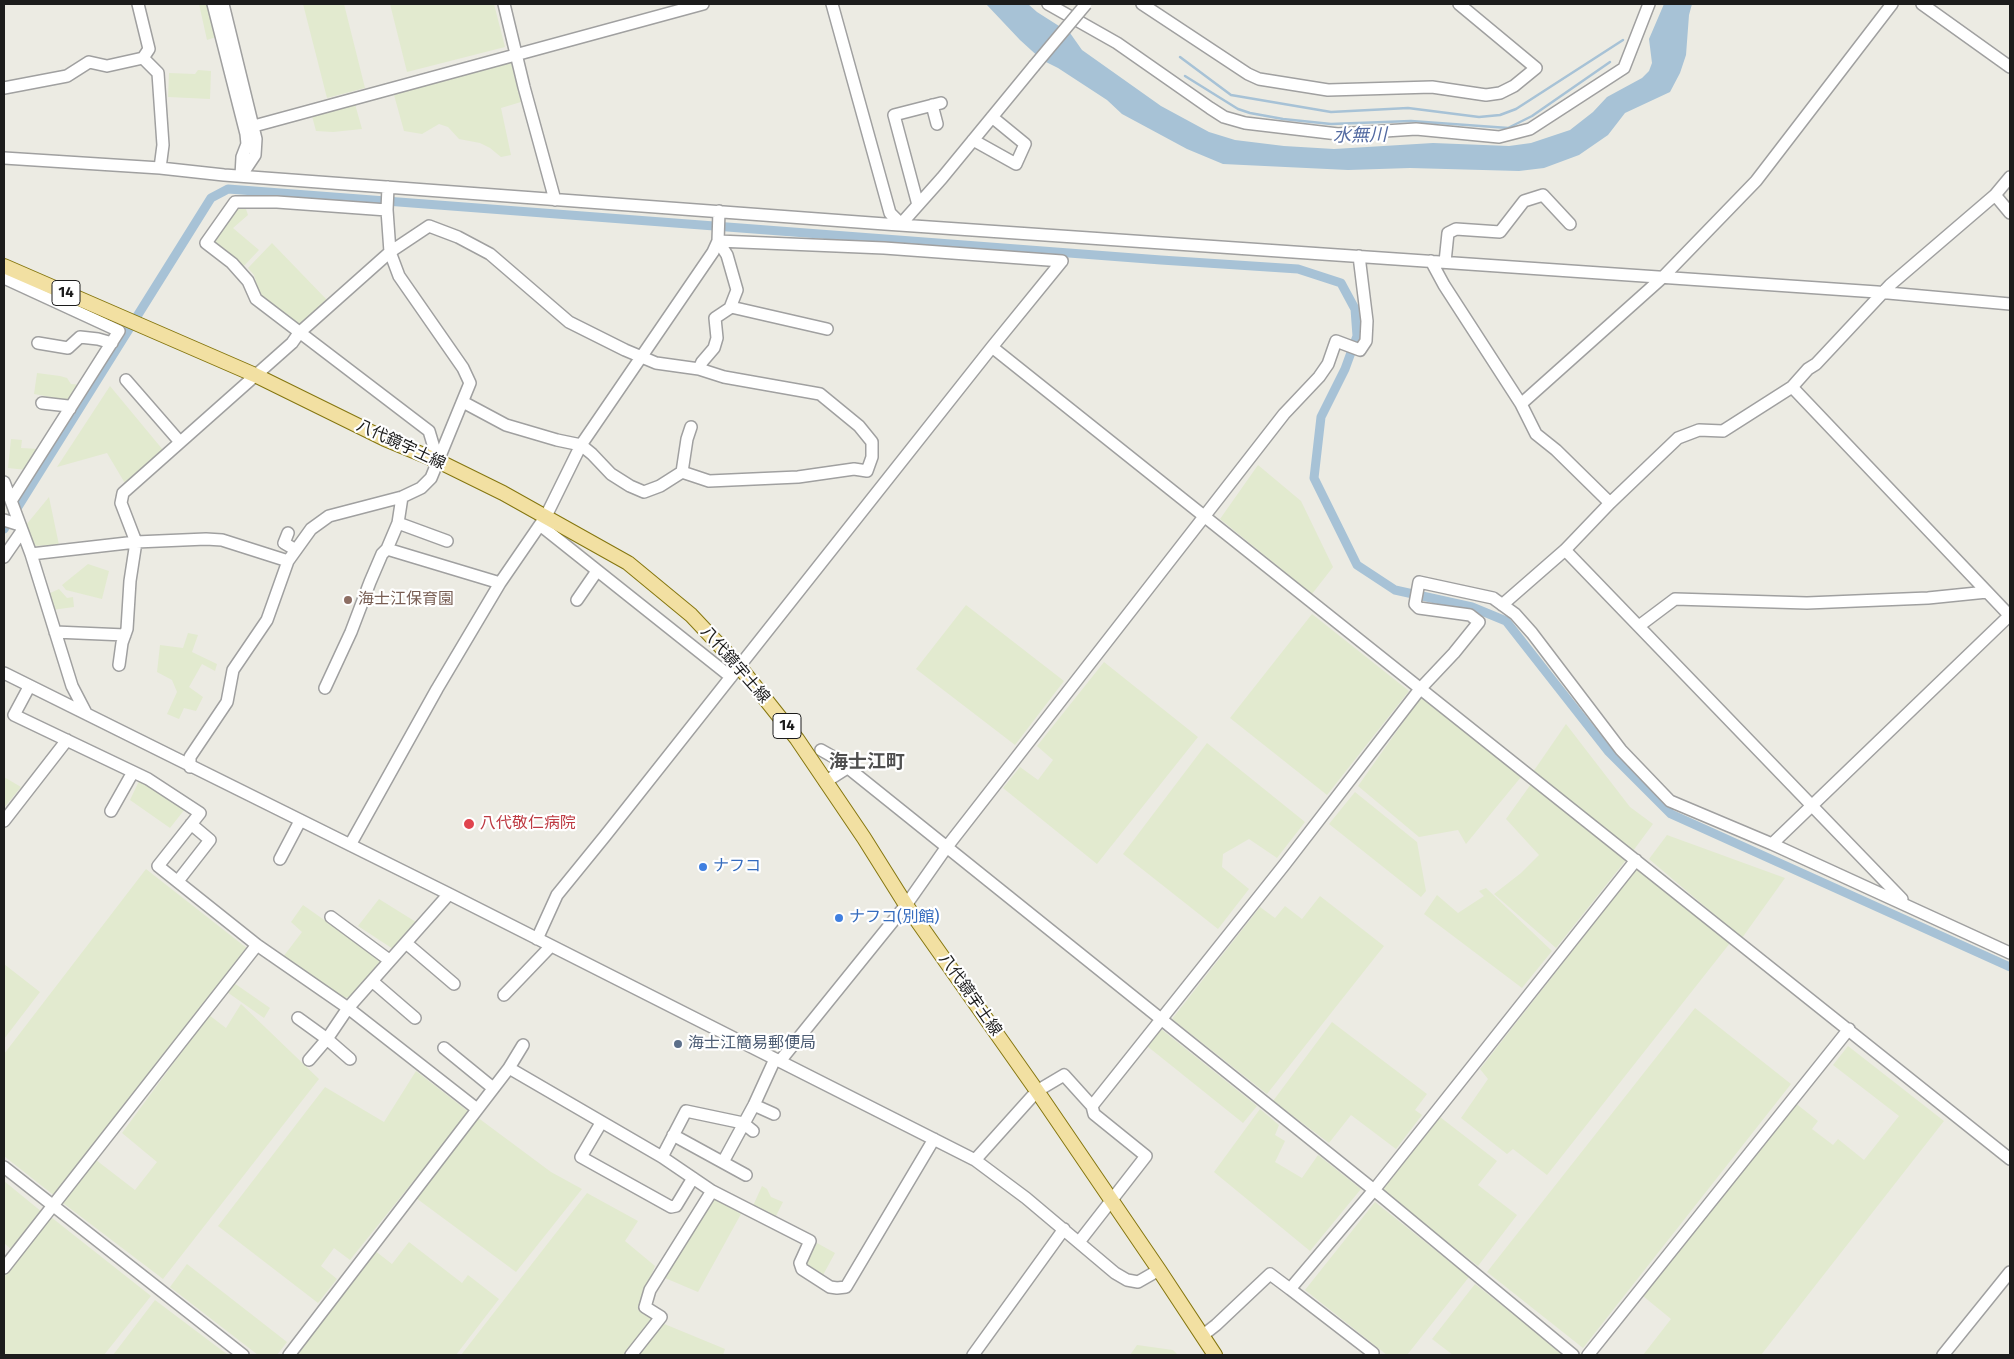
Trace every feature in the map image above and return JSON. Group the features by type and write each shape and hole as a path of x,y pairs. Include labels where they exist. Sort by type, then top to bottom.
{"main road":[{"name":"八代鏡宇土線","path":"4,266 255,375 385,438 438,461 543,520 628,563 691,615 735,672 797,739 864,838 906,905 1037,1091 1215,1355"}],"street":[{"path":"4,88 67,76 89,62 107,66 143,58 149,49 138,4"},
{"path":"213,4 226,36"},
{"path":"223,4 226,36 246,134 241,176"},
{"path":"504,4 524,87 556,200"},
{"path":"254,126 703,4"},
{"path":"832,4 890,213 901,224"},
{"path":"1048,4 1117,44 1224,117 1245,123 1338,134 1416,129 1499,137 1530,129 1624,68 1649,4"},
{"path":"901,224 1086,4"},
{"path":"1142,4 1248,74 1259,79 1328,90 1432,87 1486,95 1514,86 1536,68 1459,4"},
{"path":"1521,404 1662,278 1756,181 1892,4"},
{"path":"1922,4 2010,67"},
{"path":"143,58 158,73 163,145 160,168"},
{"path":"233,65 254,126 256,139 255,155 241,176"},
{"path":"918,205 894,115 937,104 937,124"},
{"path":"972,140 1016,164 1025,144 992,117"},
{"path":"4,158 160,168 556,200 1432,261 2010,304"},
{"path":"1502,605 1565,550 1610,503 1678,438 1699,430 1722,431 1792,387 1882,294 1938,242 1995,195 2010,176"},
{"path":"190,767 190,757 226,702 233,670 267,620 288,561 296,550 312,529 329,516 402,497 421,488 431,478 470,383 463,368 399,276 390,252 387,210 388,187"},
{"path":"1445,262 1448,233 1456,230 1500,232 1524,201 1543,195 1570,224"},
{"path":"1995,195 2010,213"},
{"path":"387,210 277,202 234,202 206,243 232,263 248,281 256,299 429,432 438,461"},
{"path":"350,845 437,689 500,583 543,520 581,445 713,252 718,241 720,211"},
{"path":"119,665 136,542 121,502 123,493 292,343 299,333 390,252 429,226 458,237 502,262 569,322 625,350 656,363 699,369 724,377 820,394 859,426 872,442 872,457 866,470"},
{"path":"699,369 702,362 714,348 716,338 715,318 730,307 737,290 727,255 718,241"},
{"path":"537,939 557,894 1062,261 884,248 718,241"},
{"path":"723,1162 777,1060 906,905 946,848 1206,517 1284,414 1319,377 1328,364 1336,341 1360,350 1366,340 1367,321 1358,256"},
{"path":"1432,261 1444,285 1521,404 1536,434 1556,450 1610,503"},
{"path":"4,278 119,331 11,501"},
{"path":"730,307 827,329"},
{"path":"38,343 68,348 80,337 98,339 112,344"},
{"path":"992,347 2010,1158"},
{"path":"126,380 180,442"},
{"path":"1772,844 1811,804 2010,616 1792,387"},
{"path":"463,402 506,425 581,445 611,474 644,492 660,486 682,472"},
{"path":"42,403 68,406 70,409"},
{"path":"682,472 686,439 691,427"},
{"path":"682,472 709,481 798,477 854,469 866,470"},
{"path":"866,470 879,489"},
{"path":"4,482 31,554 72,686 86,713"},
{"path":"325,688 352,632 382,554 387,549 398,523 402,497"},
{"path":"4,520 20,526"},
{"path":"543,520 597,571 735,672"},
{"path":"398,523 447,541"},
{"path":"4,557 20,526"},
{"path":"288,533 284,544 296,550"},
{"path":"31,554 136,542 185,539 222,540 288,561"},
{"path":"387,549 500,583"},
{"path":"1565,550 1907,904"},
{"path":"577,600 597,571"},
{"path":"1092,1106 1285,864 1420,689 1454,653 1479,622 1470,615 1419,608 1415,604 1419,582 1493,598 1515,614 1532,633 1621,750 1670,801 1772,844 2010,952"},
{"path":"1639,626 1675,599 1807,603 1928,598 1987,592"},
{"path":"55,632 124,635"},
{"path":"4,674 449,894 975,1160 1064,1229 1115,1273 1127,1280 1138,1282 1159,1270"},
{"path":"29,687 14,715 148,779 200,813 158,866 257,945 348,1008 477,1109"},
{"path":"4,821 67,740"},
{"path":"821,750 847,768 1374,1190 1573,1355"},
{"path":"825,782 847,768"},
{"path":"111,810 133,772"},
{"path":"280,859 300,822"},
{"path":"178,881 213,839 191,824"},
{"path":"1290,1289 1374,1190 1636,860"},
{"path":"309,1060 327,1039 348,1008 449,894"},
{"path":"331,917 389,960"},
{"path":"406,943 454,984"},
{"path":"4,1268 257,945"},
{"path":"504,995 551,946"},
{"path":"372,981 415,1018"},
{"path":"298,1018 350,1059"},
{"path":"1588,1355 1849,1029"},
{"path":"289,1355 494,1088 523,1045"},
{"path":"444,1048 494,1088"},
{"path":"509,1068 601,1124 662,1157 712,1191 810,1241 800,1263 802,1269 830,1287 846,1287 934,1138"},
{"path":"975,1160 1037,1091 1064,1075 1092,1106 1094,1114 1146,1156 1110,1199 1079,1242"},
{"path":"754,1105 774,1114"},
{"path":"662,1157 686,1111 743,1123 754,1130"},
{"path":"601,1124 581,1157 671,1207 676,1206 693,1178"},
{"path":"673,1135 746,1175"},
{"path":"4,1167 243,1355"},
{"path":"631,1355 661,1317 645,1307 650,1290 712,1191"},
{"path":"973,1355 1064,1229"},
{"path":"1943,1355 2010,1272"},
{"path":"1202,1336 1235,1309 1270,1274 1373,1353"}],"green space":[{"path":"199,4 208,4 216,37 207,40"},
{"path":"303,4 344,4 365,88 327,98"},
{"path":"390,4 494,4 505,47 407,72"},
{"path":"510,59 521,102 501,108 511,155 501,157 480,143 459,139 448,127 439,124 422,134 404,131 394,95"},
{"path":"198,70 211,71 210,99 168,97 169,73 195,74"},
{"path":"355,104 362,129 333,132 316,131 312,116"},
{"path":"230,207 246,209 248,215 233,228 259,250 243,267 209,242"},
{"path":"272,243 328,301 299,327 260,297 254,275 248,268"},
{"path":"37,373 60,376 67,378 71,384 82,385 72,401 34,394"},
{"path":"110,386 163,450 126,485 107,453 57,467"},
{"path":"11,439 22,440 21,448 39,449 27,470 8,468"},
{"path":"1258,465 1301,501 1333,567 1312,594 1220,519"},
{"path":"49,497 59,545 32,546 26,525"},
{"path":"88,564 109,571 102,599 66,590 62,585"},
{"path":"59,589 67,598 73,597 74,607 52,610 48,594"},
{"path":"966,605 1064,681 1015,745 916,669"},
{"path":"1312,614 1409,691 1327,795 1230,718"},
{"path":"188,633 198,635 192,652 217,664 215,671 202,664 189,687 203,697 196,711 184,708 179,719 167,714 177,692 172,680 157,672 160,645 183,648"},
{"path":"1104,662 1198,737 1097,864 1003,788 1020,767 1038,780 1053,760 1037,746"},
{"path":"1421,697 1521,777 1466,844 1458,830 1419,837 1358,786"},
{"path":"1566,724 1630,807 1653,824 1633,851 1533,772"},
{"path":"1207,743 1305,822 1277,858 1249,839 1223,854 1222,867 1249,889 1218,929 1123,854"},
{"path":"4,777 21,787 4,808"},
{"path":"139,781 151,786 185,809 170,828 130,800"},
{"path":"1531,784 1626,860 1556,948 1494,894 1521,873 1539,855 1506,819"},
{"path":"1355,792 1417,842 1426,891 1421,897 1329,824"},
{"path":"1667,835 1785,878 1742,938 1649,859"},
{"path":"1638,867 1730,943 1547,1175 1513,1149 1507,1154 1461,1118 1488,1079 1480,1069"},
{"path":"146,869 248,949 56,1197 4,1156 4,1054"},
{"path":"1486,888 1552,951 1522,988 1424,914 1437,895 1458,913 1484,896 1479,891"},
{"path":"1320,896 1384,946 1267,1094 1172,1019 1260,907 1275,918 1285,906 1302,919"},
{"path":"379,899 416,922 393,949 358,926"},
{"path":"303,905 381,960 351,997 342,998 283,957 302,932 291,922"},
{"path":"4,964 40,992 4,1039"},
{"path":"234,983 270,1008 264,1018 227,992"},
{"path":"241,1004 319,1079 163,1279 63,1203 96,1160 135,1190 157,1162 122,1133 209,1015 226,1028"},
{"path":"1695,1008 1791,1084 1583,1348 1487,1272"},
{"path":"1332,1022 1427,1094 1415,1110 1422,1115 1396,1149 1351,1115 1329,1143 1273,1101"},
{"path":"1161,1029 1257,1106 1243,1123 1147,1046"},
{"path":"1848,1046 1944,1121 1761,1355 1643,1355 1671,1319 1643,1296 1794,1102 1818,1121 1812,1129 1833,1145 1838,1139 1864,1160 1899,1116 1833,1065"},
{"path":"416,1071 469,1112 350,1260 334,1248 321,1266 337,1279 318,1303 218,1226 325,1087 384,1122"},
{"path":"1260,1109 1279,1125 1275,1135 1285,1141 1275,1162 1302,1178 1318,1155 1361,1189 1310,1251 1214,1172"},
{"path":"477,1117 551,1172 582,1189 516,1272 416,1198"},
{"path":"1440,1117 1497,1161 1478,1185 1517,1215 1478,1266 1382,1191"},
{"path":"4,1181 42,1212 12,1250 4,1243"},
{"path":"762,1186 767,1189 771,1197 783,1202 775,1218 752,1208"},
{"path":"587,1193 638,1221 625,1241 655,1266 638,1310 654,1319 625,1355 461,1355"},
{"path":"714,1197 741,1214 698,1292 665,1278"},
{"path":"1375,1202 1469,1277 1407,1355 1387,1355 1305,1290"},
{"path":"51,1217 151,1296 104,1355 4,1355 4,1277"},
{"path":"409,1242 462,1283 468,1275 499,1299 456,1355 294,1355 374,1250 392,1264"},
{"path":"817,1243 835,1253 823,1275 805,1265"},
{"path":"187,1264 287,1342 277,1355 258,1355 170,1287"},
{"path":"1475,1284 1565,1355 1453,1355 1432,1339"},
{"path":"155,1300 228,1355 113,1355"},
{"path":"662,1323 725,1349 723,1355 637,1355"},
{"path":"1137,1345 1173,1350 1177,1354 1130,1355"}],"water":[{"path":"986,4 1028,4 1070,33 1082,50 1161,106 1209,132 1235,140 1284,146 1334,149 1433,143 1509,146 1531,143 1570,130 1593,112 1607,97 1642,78 1649,71 1652,63 1649,39 1664,4 1692,4 1689,15 1686,55 1680,73 1670,92 1625,113 1608,135 1579,155 1544,168 1519,171 1410,168 1348,170 1223,164 1187,149 1122,114 1107,100 1058,68 1042,60"}],"waterway":[{"path":"1180,57 1231,95 1331,112 1408,108 1479,117 1500,115 1516,109 1623,40"},
{"name":"水無川","path":"1185,76 1238,109 1283,119 1331,124 1411,121 1508,128 1532,116 1610,62"},
{"path":"4,529 211,198 228,189 1298,269 1341,283 1355,309 1357,336 1345,369 1321,417 1314,478 1357,565 1395,590 1472,607 1506,621 1608,751 1671,814 2010,967"}],"place":[{"name":"海士江保育園","path":"348,600"},
{"name":"八代敬仁病院","path":"469,824"},
{"name":"ナフコ","path":"703,867"},
{"name":"ナフコ(別館)","path":"839,918"},
{"name":"海士江簡易郵便局","path":"678,1044"}],"district":[{"name":"海士江町","path":"867,763"}]}
